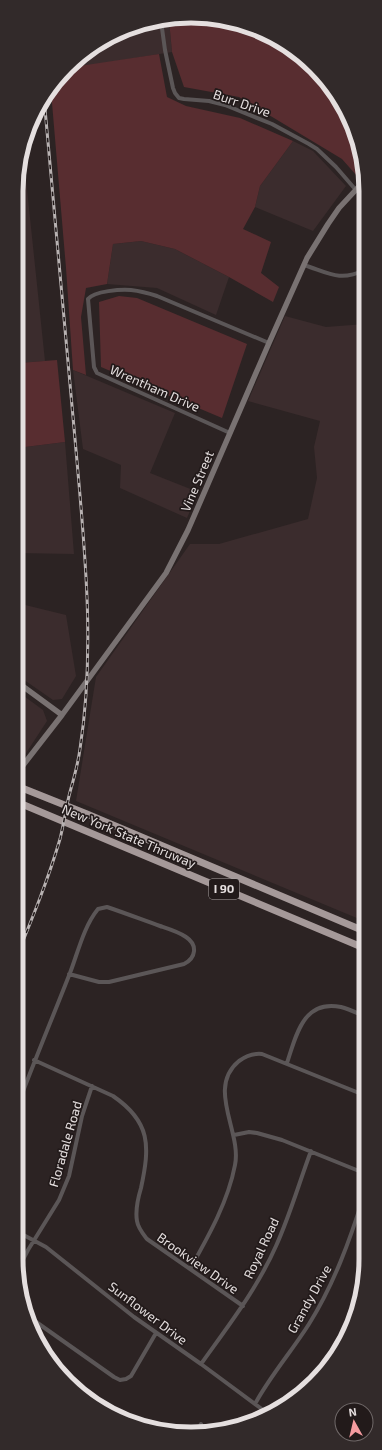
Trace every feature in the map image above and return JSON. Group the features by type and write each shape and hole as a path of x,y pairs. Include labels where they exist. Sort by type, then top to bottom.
{"highway":[{"name":"New York State Thruway","path":"23,788 359,929"},
{"name":"New York State Thruway","path":"23,804 359,946"}],"street":[{"name":"Burr Drive","path":"162,25 173,88 179,98 209,101 225,105 272,124 317,149 355,189"},
{"name":"Vine Street","path":"23,765 62,715 166,573 188,530 304,265 339,208 359,185"},
{"path":"304,265 338,277 345,277 359,272"},
{"name":"Wrentham Drive","path":"230,433 97,373 94,368 88,299 95,293 125,289 142,291 269,343"},
{"path":"23,686 62,715"},
{"path":"23,1091 34,1060 86,931 98,909 104,907 121,912 181,934 192,942 194,949 192,957 184,964 120,980 99,982 69,974"},
{"path":"287,1063 302,1021 309,1014 319,1008 333,1006 348,1009 359,1014"},
{"path":"190,1269 219,1214 233,1177 236,1163 236,1151 234,1135 226,1102 225,1088 228,1075 234,1065 251,1054 258,1054 287,1063 359,1092"},
{"name":"Brookview Drive","path":"34,1060 113,1096 125,1104 141,1124 147,1150 136,1211 137,1222 141,1231 147,1239 243,1306"},
{"name":"Floradale Road","path":"23,1260 59,1200 69,1176 82,1116 92,1086"},
{"path":"234,1135 249,1132 282,1140 359,1171"},
{"name":"Royal Road","path":"201,1364 243,1306 262,1274 276,1246 311,1152"},
{"name":"Grandy Drive","path":"255,1404 264,1387 290,1352 320,1304 340,1263 359,1210"},
{"name":"Sunflower Drive","path":"23,1234 46,1247 134,1317 264,1411"},
{"path":"35,1321 97,1366 120,1380 131,1376 156,1333"}],"shaded area":[{"path":"180,23 202,23 224,26 265,40 284,51 310,72 331,98 342,117 350,137 356,158 359,175 357,176 342,159 239,97 184,87 172,52 169,24"},
{"path":"169,24 172,52 77,67 98,51 117,40 137,32"},
{"path":"159,54 167,97 186,106 240,118 293,141 260,186 255,207 243,229 271,242 261,273 279,287 273,302 175,249 141,241 113,244 107,284 86,288 81,317 86,375 73,370 52,97 65,80 79,66"},
{"path":"293,141 313,151 346,186 313,231 255,207 260,186"},
{"path":"25,166 45,361 23,363 23,180"},
{"path":"141,241 175,249 229,277 216,315 157,288 107,284 113,244"},
{"path":"119,296 137,298 247,344 222,418 101,367 99,302"},
{"path":"285,316 326,327 359,324 359,919 76,801 96,677 190,544 219,544 308,519 317,478 314,447 320,421 248,401"},
{"path":"57,360 65,442 23,447 23,363"},
{"path":"73,370 175,413 150,473 198,492 187,518 120,488 121,465 83,449"},
{"path":"65,442 74,554 23,553 23,447"},
{"path":"23,604 66,615 76,676 62,699 53,700 23,679"},
{"path":"23,695 43,710 47,721 23,758"}],"railway":[{"path":"23,941 45,884 60,839 79,755 85,710 87,672 88,633 85,555 45,109"}]}
